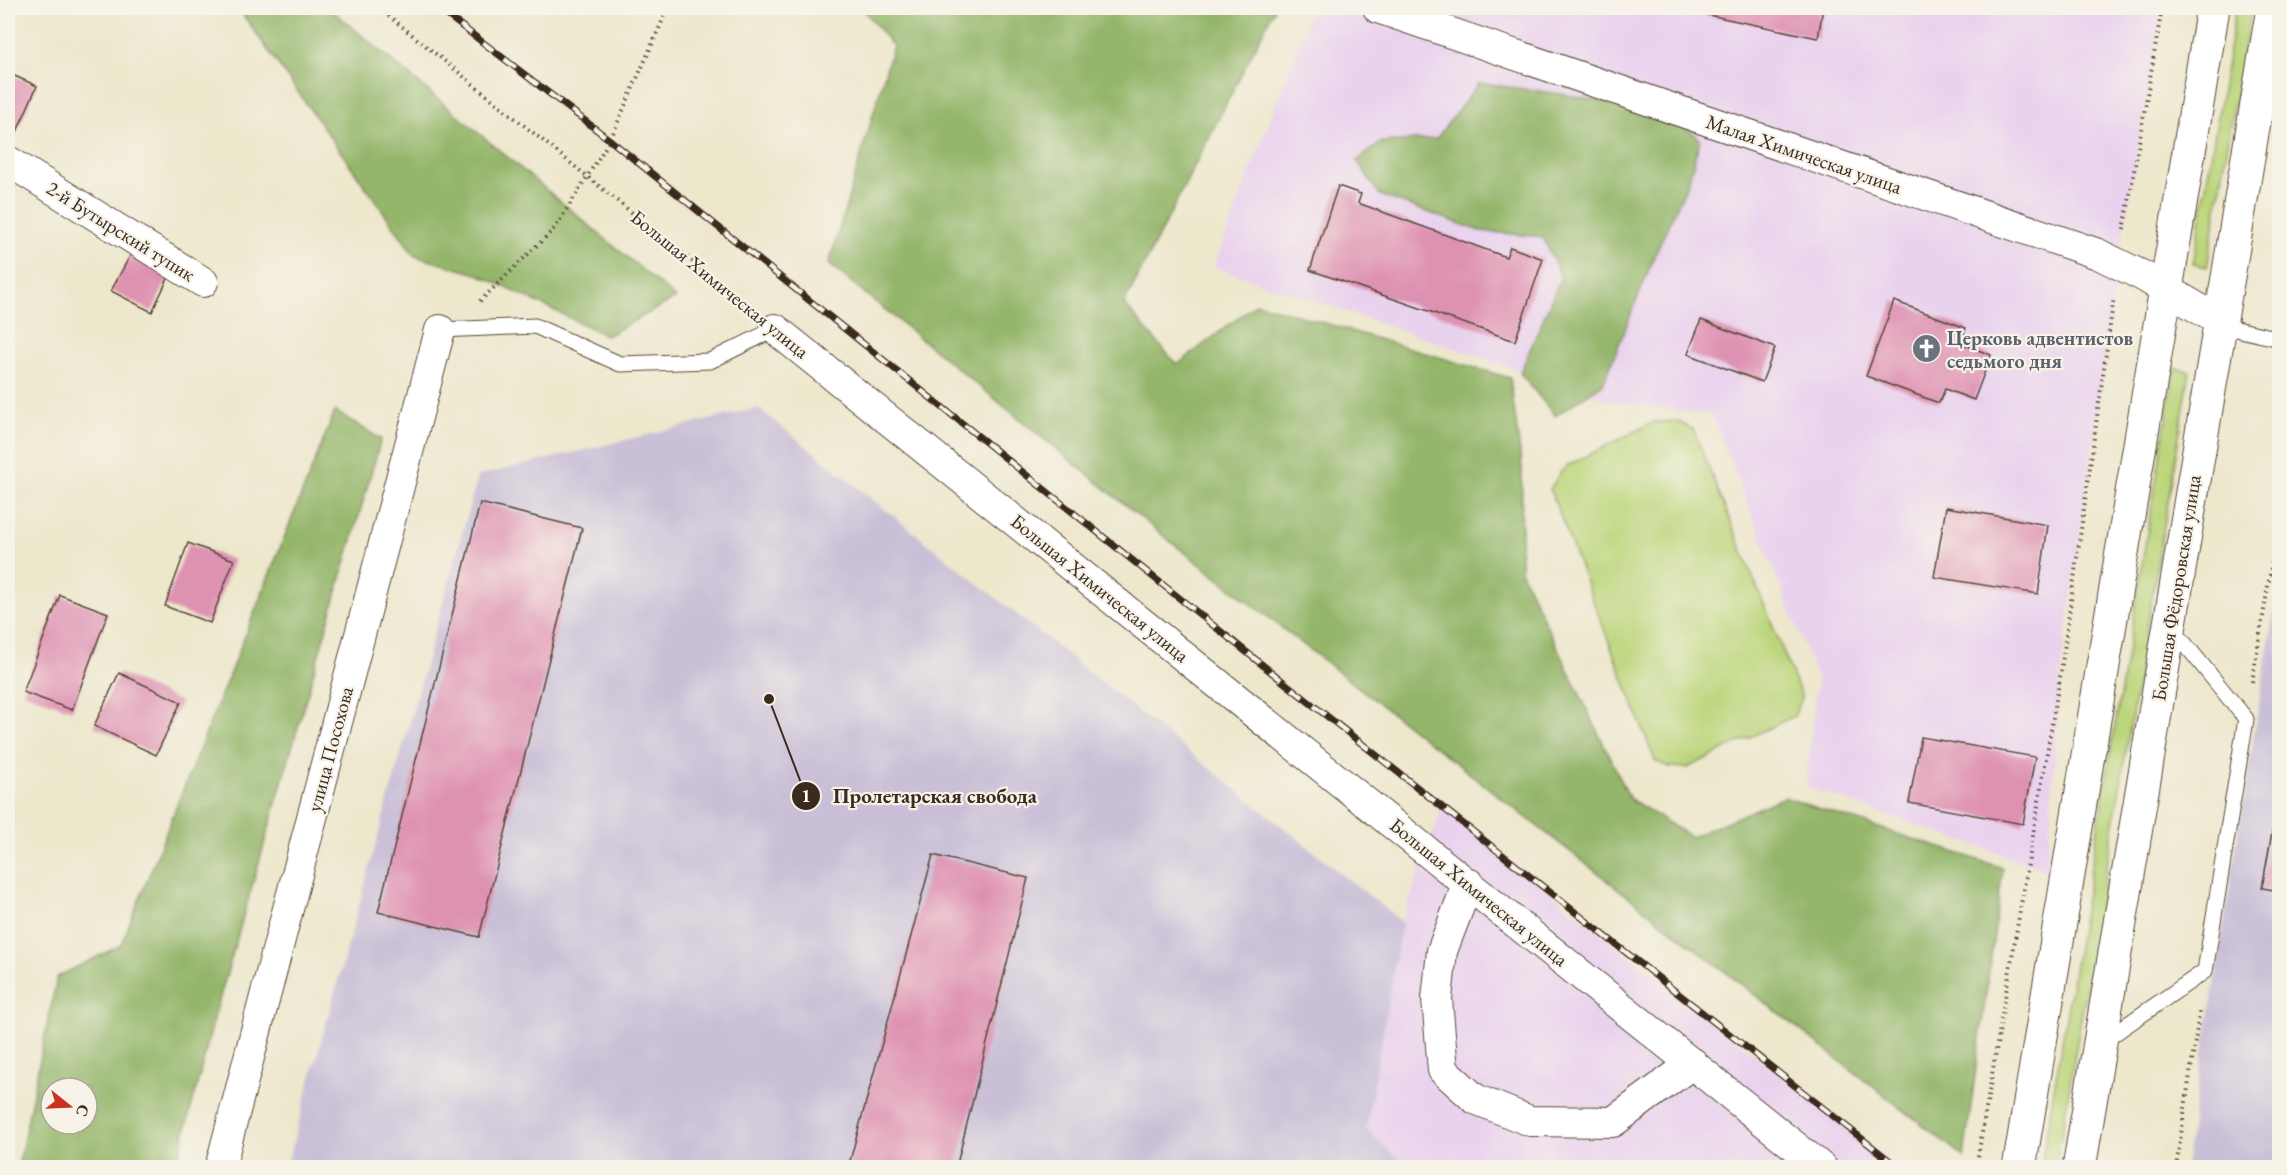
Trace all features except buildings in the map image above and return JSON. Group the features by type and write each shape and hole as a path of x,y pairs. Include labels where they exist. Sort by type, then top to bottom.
{"main road":[{"path":"2019,1167 2213,8"},
{"name":"Большая Фёдоровская улица","path":"2079,1167 2273,8"}],"street":[{"name":"Малая Химическая улица","path":"1378,8 2086,250 2118,263 2220,321"},
{"name":"2-й Бутырский тупик","path":"8,161 203,282"},
{"name":"Большая Химическая улица","path":"774,329 1822,1167"},
{"name":"улица Посохова","path":"219,1167 440,330"},
{"path":"1468,883 1442,951 1437,999 1443,1070 1475,1099 1530,1120 1613,1122 1693,1063"}],"lane":[{"path":"2220,321 2236,329 2280,339"},
{"path":"440,330 535,326 620,364 710,361 774,329"},
{"path":"2099,1044 2205,971 2246,719 2170,625"}],"path":[{"name":"Большая Химическая улица","path":"379,8 774,329"},
{"path":"440,330 475,305 555,228 610,140 668,8"},
{"path":"1976,1167 2061,671 2118,263 2162,8"},
{"path":"2246,719 2280,514"},
{"path":"2176,1167 2205,971"}],"shaded area":[{"path":"1312,8 2162,8 2118,263 2061,671 2047,870 1806,787 1817,678 1712,415 1610,401 1214,267"},
{"path":"758,408 1402,922 1366,1129 1407,1167 286,1168 478,476"},
{"path":"2279,579 2279,1167 2185,1167"},
{"path":"1442,807 1897,1167 1407,1167 1366,1129 1402,922"}],"green space":[{"path":"238,8 329,8 676,298 607,336 480,275 415,256"},
{"path":"862,8 1275,8 1124,304 1177,365 1257,303 1510,378 1522,467 1521,572 1630,799 1691,837 1784,797 2003,868 1964,1157 1166,538 829,264 893,46"},
{"path":"2236,8 2251,8 2207,267 2193,264"},
{"path":"1479,83 1561,94 1671,115 1700,139 1689,180 1656,252 1603,384 1555,416 1520,373 1561,277 1543,237 1480,231 1380,195 1357,161 1382,142 1436,139"},
{"path":"2175,368 2190,371 2056,1167 2041,1167"},
{"path":"335,411 381,439 216,1011 176,1167 18,1167 57,977 121,945"},
{"path":"1676,421 1693,429 1802,698 1794,716 1687,768 1669,767 1655,761 1550,489 1568,465 1654,422"}],"railway":[{"path":"438,8 610,140 1285,683 1899,1168"}],"place":[{"name":"Церковь адвентистов седьмого дня","path":"1926,349"},
{"name":"Пролетарская свобода","path":"769,699"}]}
